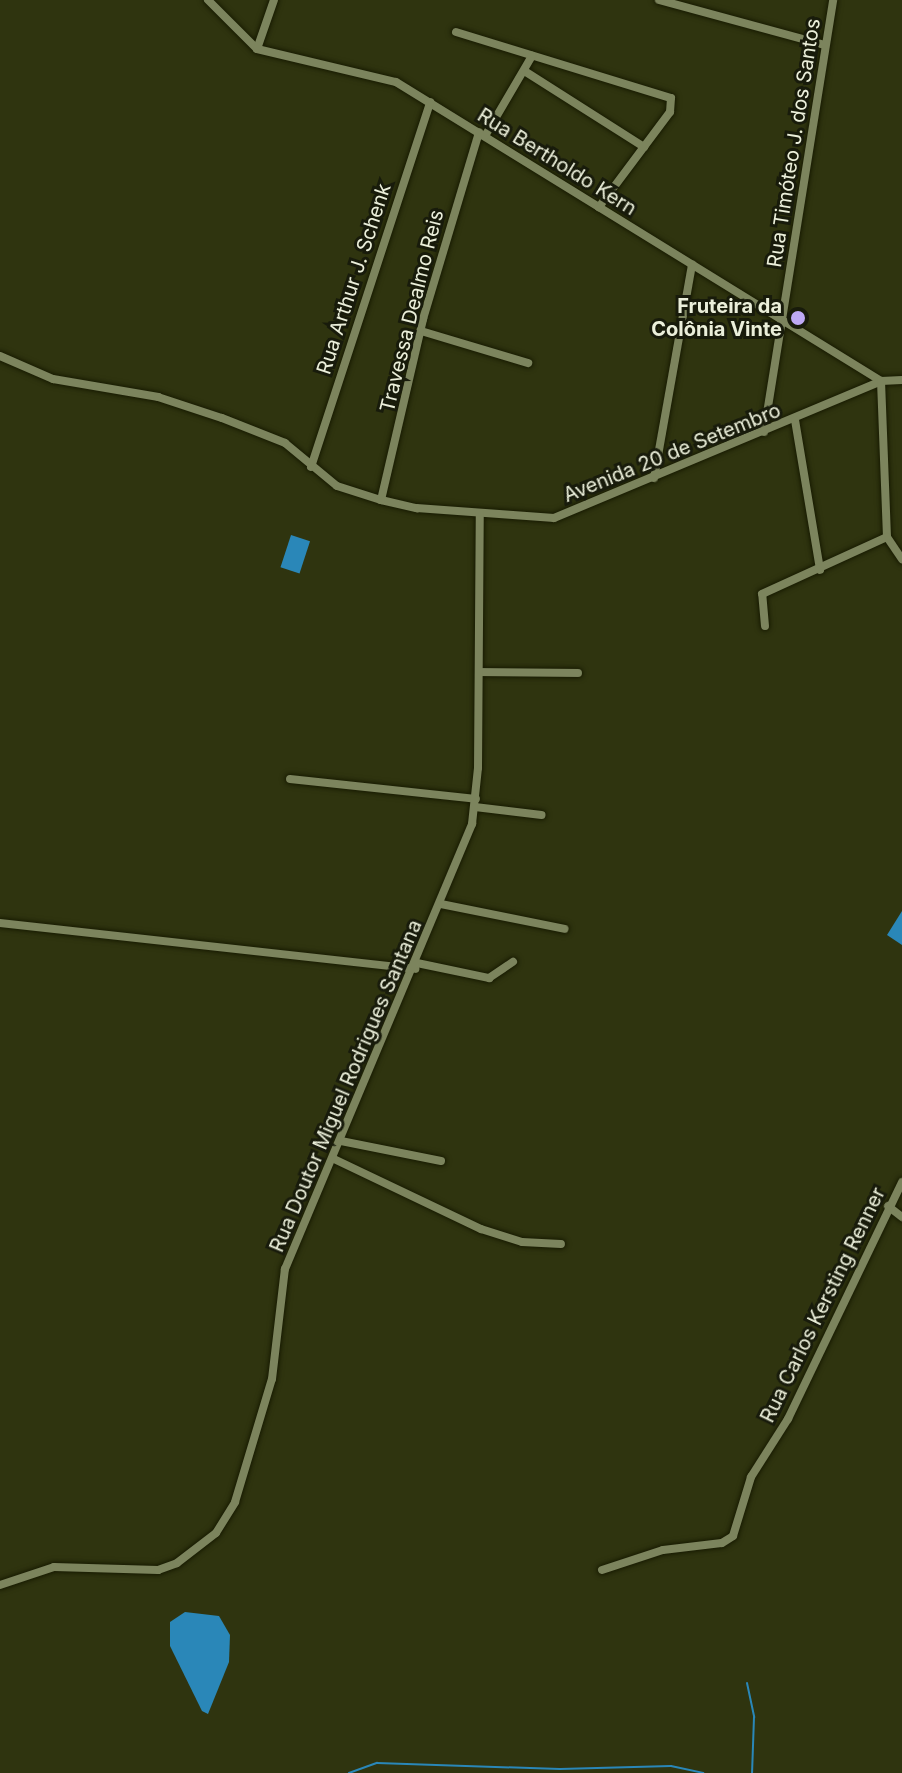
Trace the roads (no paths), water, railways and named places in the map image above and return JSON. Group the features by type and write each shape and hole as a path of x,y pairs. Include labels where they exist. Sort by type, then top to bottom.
{"street":[{"path":"208,0 257,49 274,0"},
{"path":"659,0 825,45"},
{"name":"Rua Timóteo J. dos Santos","path":"764,432 833,0"},
{"path":"456,32 671,98 670,112 599,207"},
{"name":"Rua Bertholdo Kern","path":"257,49 383,77 430,102 881,381"},
{"name":"Travessa Dealmo Reis","path":"381,500 421,331 482,134 526,72 532,56"},
{"path":"526,72 644,147"},
{"name":"Rua Arthur J. Schenk","path":"311,467 430,102"},
{"path":"654,478 692,264"},
{"path":"421,331 528,363"},
{"name":"Avenida 20 de Setembro","path":"0,356 79,386 188,405 285,443 337,486 381,500 480,513 554,518 795,420 881,381 902,380"},
{"path":"881,381 887,537 902,559"},
{"path":"795,420 820,570"},
{"name":"Rua Doutor Miguel Rodrigues Santana","path":"0,1585 54,1567 158,1570 177,1563 216,1533 235,1502 260,1428 272,1379 285,1269 462,855 475,803 480,513"},
{"path":"765,626 762,594 887,537"},
{"path":"479,672 578,673"},
{"path":"290,779 475,803 542,815"},
{"path":"441,904 565,929"},
{"path":"0,923 416,966 489,978 513,962"},
{"path":"341,1141 441,1161"},
{"path":"334,1159 481,1229 522,1242 561,1244"},
{"name":"Rua Carlos Kersting Renner","path":"602,1570 672,1548 722,1543 733,1536 751,1477 788,1419 902,1182"},
{"path":"888,1206 902,1217"}],"water":[{"path":"291,535 310,541 300,574 280,567"},
{"path":"902,911 902,945 887,935"},
{"path":"185,1612 219,1616 230,1635 229,1662 208,1714 202,1711 170,1646 170,1622"}],"waterway":[{"path":"747,1683 754,1717 752,1773"},
{"path":"349,1773 377,1763 560,1769 671,1766 703,1773"}],"place":[{"name":"Fruteira da Colônia Vinte","path":"798,318"}]}
